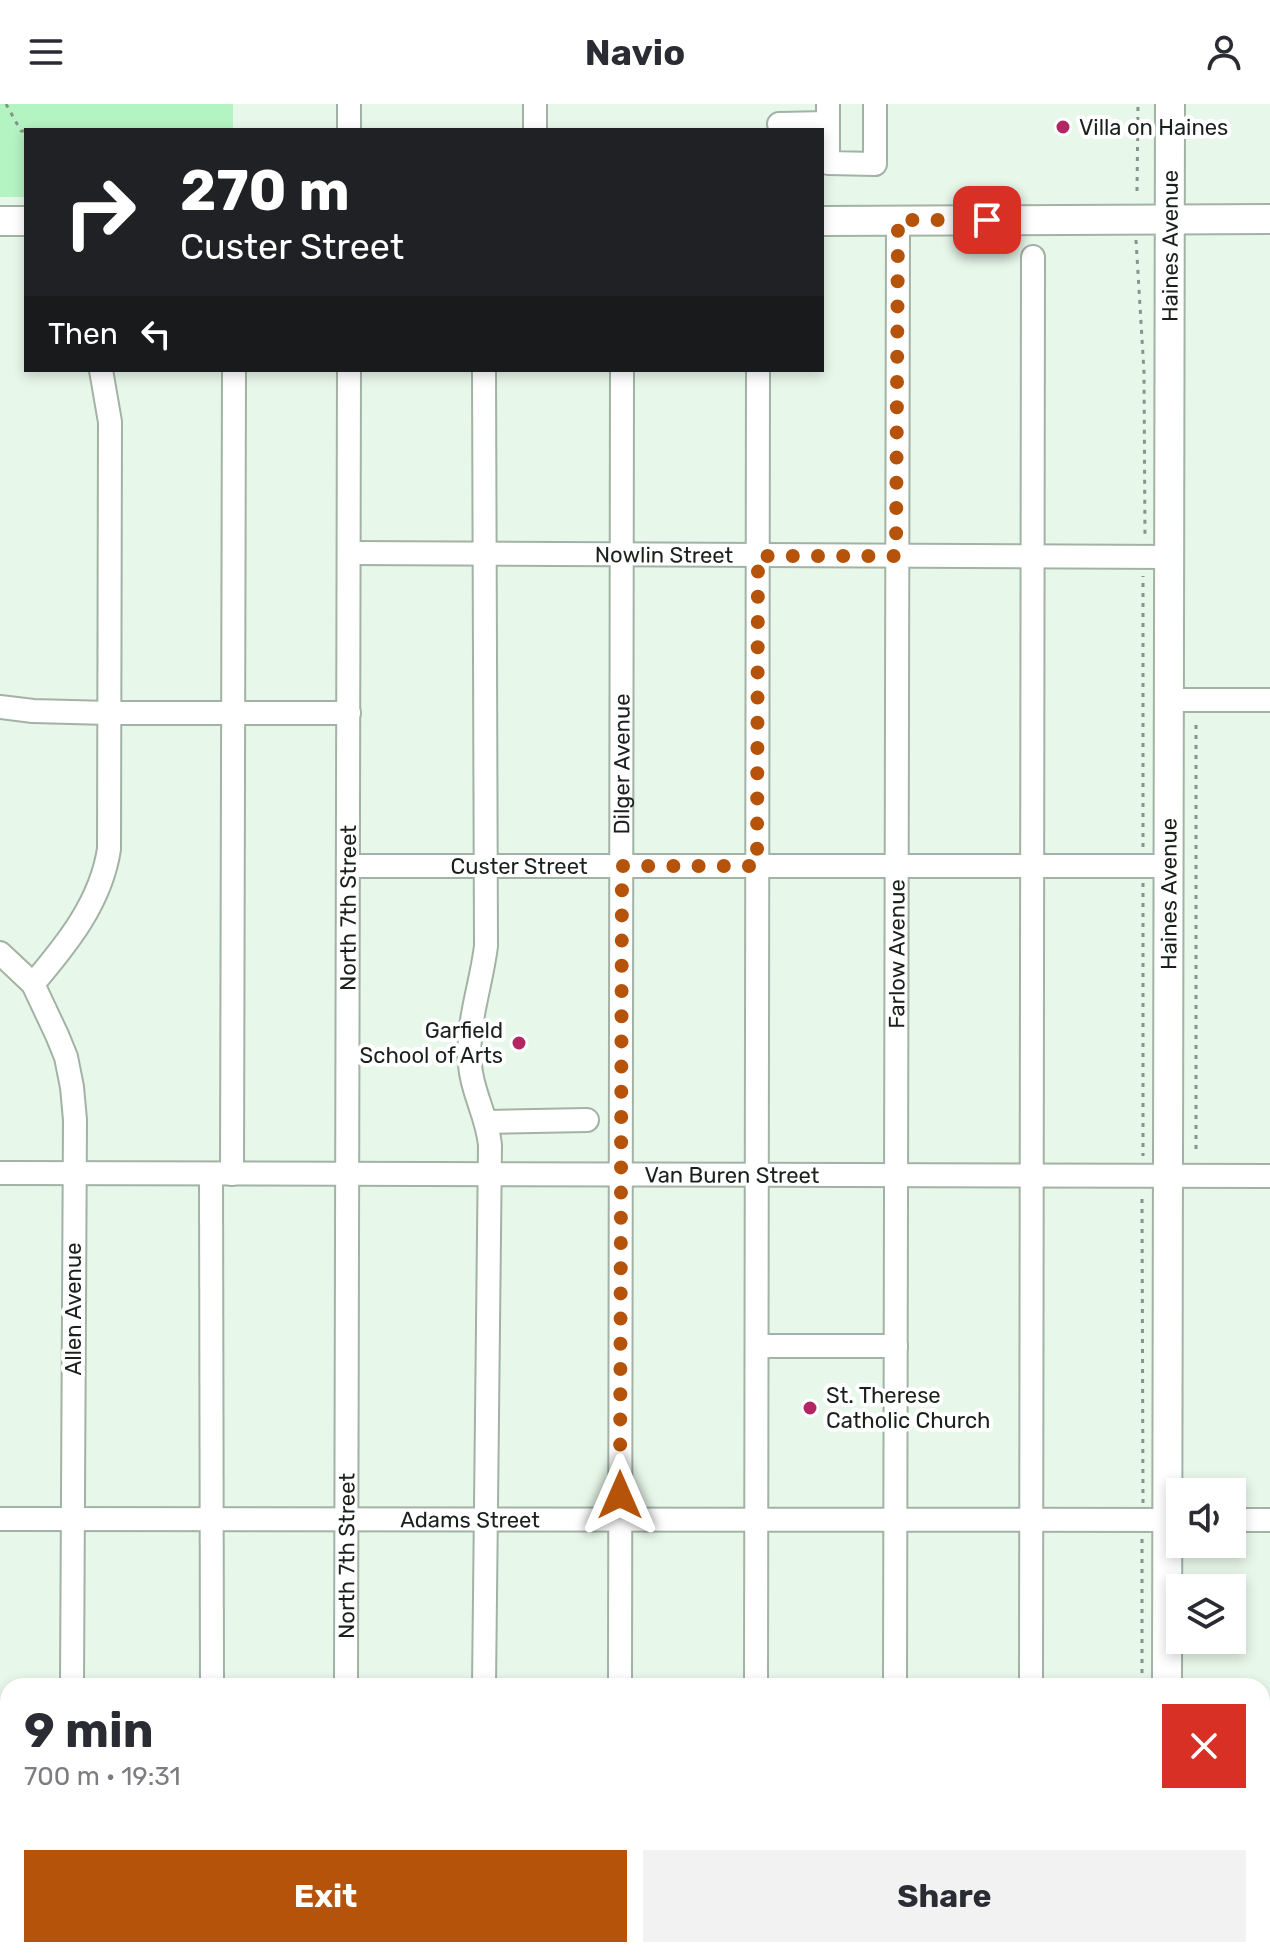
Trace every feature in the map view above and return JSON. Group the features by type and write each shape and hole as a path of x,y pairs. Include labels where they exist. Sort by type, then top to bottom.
{"main road":[{"name":"Haines Avenue","path":"1170,104 1170,557 1183,700 1168,866 1167,1176 1173,1478"},
{"path":"824,221 1270,219"},
{"path":"0,221 24,221"},
{"name":"Haines Avenue","path":"1167,1678 1172,1558"}],"street":[{"path":"349,104 349,128"},
{"path":"535,104 535,128"},
{"path":"779,119 828,114 828,163 875,164 875,104"},
{"name":"Farlow Avenue","path":"895,1678 898,220"},
{"path":"1031,1678 1033,257"},
{"path":"33,984 96,896 109,849 110,422 101,372"},
{"path":"212,1678 211,1520 233,713 234,372"},
{"name":"North 7th Street","path":"346,1678 349,372"},
{"path":"484,372 486,946 469,1036 473,1084 487,1122 490,1175 484,1678"},
{"name":"Dilger Avenue","path":"620,1678 622,372"},
{"path":"756,1678 758,372"},
{"name":"Nowlin Street","path":"350,553 1170,557"},
{"path":"1183,700 1270,700"},
{"path":"0,707 109,713 349,713"},
{"name":"Custer Street","path":"349,866 1168,866"},
{"name":"Allen Avenue","path":"0,953 33,984 66,1057 72,1087 75,1120 72,1678"},
{"path":"487,1122 587,1120"},
{"name":"Van Buren Street","path":"0,1173 1270,1176"},
{"path":"757,1346 896,1346"},
{"name":"Adams Street","path":"0,1519 1166,1520"},
{"path":"1246,1520 1270,1520"}],"path":[{"path":"6,104 21,131 24,131"},
{"path":"1137,191 1138,104"},
{"path":"1136,240 1144,372 1145,539"},
{"path":"1143,572 1143,847"},
{"path":"1183,700 1196,1149"},
{"path":"1143,883 1143,1156"},
{"path":"1142,1199 1143,1504"},
{"path":"1142,1539 1142,1678"}],"green space":[{"path":"0,104 233,104 233,128 24,128 24,197 0,197"}],"place":[{"name":"Villa on Haines","path":"1063,127"},
{"name":"Garfield School of Arts","path":"519,1043"},
{"name":"St. Therese Catholic Church","path":"810,1408"}],"route":[{"path":"620,1495 622,866 757,866 758,556 896,556 898,220 987,220"}]}
